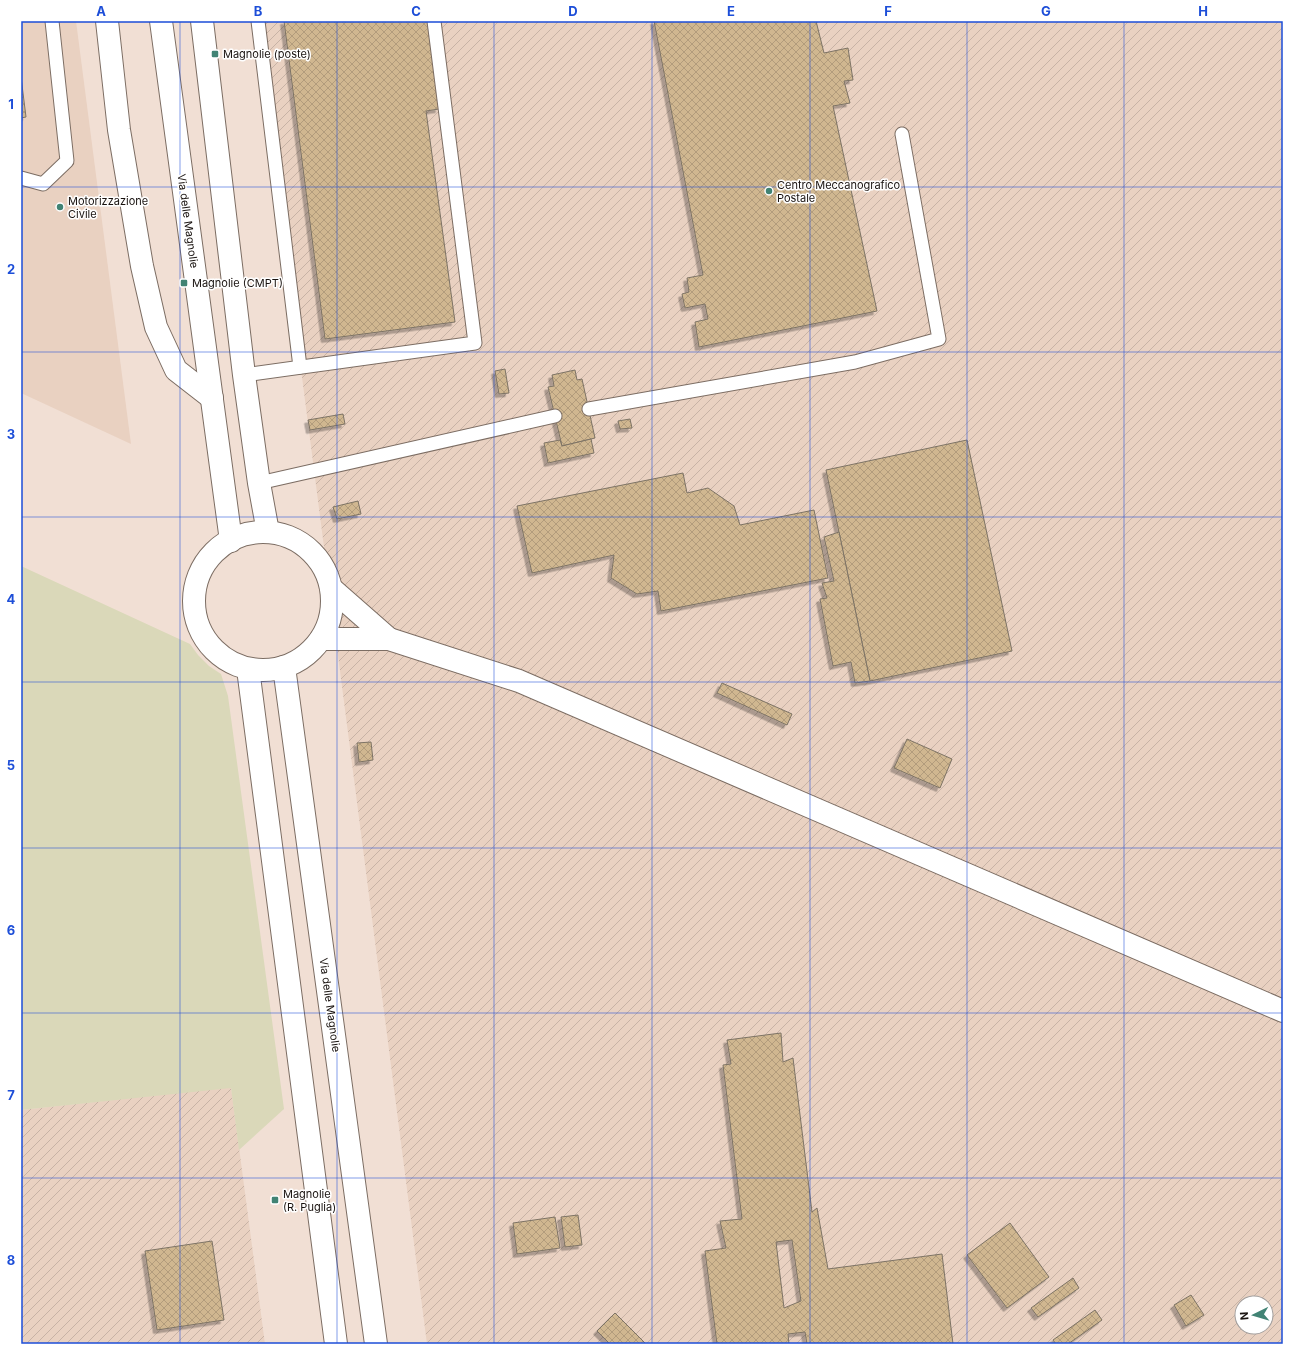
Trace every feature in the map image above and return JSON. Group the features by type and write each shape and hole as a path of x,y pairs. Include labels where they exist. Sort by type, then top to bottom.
{"street":[{"path":"107,21 120,137 142,266 156,327 176,370 212,398"},
{"name":"Via delle Magnolie","path":"162,21 231,541"},
{"path":"202,21 244,375 259,483 268,532"},
{"path":"268,532 290,537 309,549 324,567 332,589 332,612 325,633 311,652 292,665 270,671 248,669 229,662 213,650 201,633 195,614 194,594 200,574 210,557 225,544 245,534 268,532"},
{"path":"332,589 390,639"},
{"path":"320,639 390,639 519,681 1283,1011"},
{"name":"Via delle Magnolie","path":"284,667 376,1344"},
{"path":"248,669 336,1344"}],"lane":[{"path":"21,178 43,184 67,161 52,21"},
{"path":"258,21 300,367"},
{"path":"244,375 476,343 434,21"},
{"path":"588,409 855,362 939,339 902,134"},
{"path":"259,483 555,416"}],"shaded area":[{"name":"Motorizzazione Civile","path":"21,21 76,21 131,444 21,393"},
{"path":"256,21 1283,21 1283,1344 427,1344"},
{"path":"21,566 190,644 209,666 221,674 228,696 284,1109 239,1150 231,1088 21,1110"},
{"path":"231,1087 265,1344 21,1344 21,1110"}],"building":[{"path":"284,21 428,21 439,109 426,111 455,322 325,339"},
{"name":"Centro Meccanografico Postale","path":"654,21 816,21 824,53 848,48 853,80 844,81 850,103 833,106 877,311 699,347 695,322 708,319 705,304 685,308 682,294 689,292 687,278 703,275"},
{"path":"21,77 26,117 21,118"},
{"path":"505,369 509,393 499,394 495,371"},
{"path":"575,370 577,380 582,379 595,438 562,446 548,387 554,386 552,375"},
{"path":"343,414 345,424 310,430 308,420"},
{"path":"630,419 632,428 620,429 618,421"},
{"path":"591,439 594,453 548,463 544,443 560,440 562,446"},
{"path":"967,440 1012,651 870,681 826,470"},
{"path":"683,473 687,493 708,488 734,506 740,525 814,510 828,578 661,611 658,591 637,594 611,578 614,555 532,573 517,506"},
{"path":"358,501 361,514 337,519 333,507"},
{"path":"839,532 870,681 855,683 851,662 833,666 820,599 827,598 822,583 834,581 824,537"},
{"path":"722,683 792,714 787,725 717,693"},
{"path":"907,739 952,759 940,788 894,768"},
{"path":"371,742 373,760 359,762 357,743"},
{"path":"781,1033 783,1062 793,1058 812,1212 817,1208 828,1269 942,1254 953,1344 807,1344 805,1332 788,1334 789,1344 717,1344 705,1251 726,1248 720,1221 742,1219 723,1065 731,1064 727,1040","holes":["792,1240 801,1301 784,1308 776,1242"]},
{"path":"578,1215 582,1245 565,1247 561,1217"},
{"path":"555,1217 560,1248 517,1254 513,1223"},
{"path":"1010,1223 1049,1277 1007,1308 967,1255"},
{"path":"212,1241 224,1320 157,1330 145,1251"},
{"path":"1073,1278 1079,1288 1038,1317 1031,1308"},
{"path":"1191,1295 1204,1315 1186,1326 1174,1305"},
{"path":"1095,1310 1102,1320 1068,1344 1056,1344 1053,1340"},
{"path":"615,1313 646,1344 610,1344 597,1331"}],"place":[{"name":"Magnolie (poste)","path":"215,54"},
{"name":"Centro Meccanografico Postale","path":"769,191"},
{"name":"Motorizzazione Civile","path":"60,207"},
{"name":"Magnolie (CMPT)","path":"184,283"},
{"name":"Magnolie (R. Puglia)","path":"275,1200"}]}
